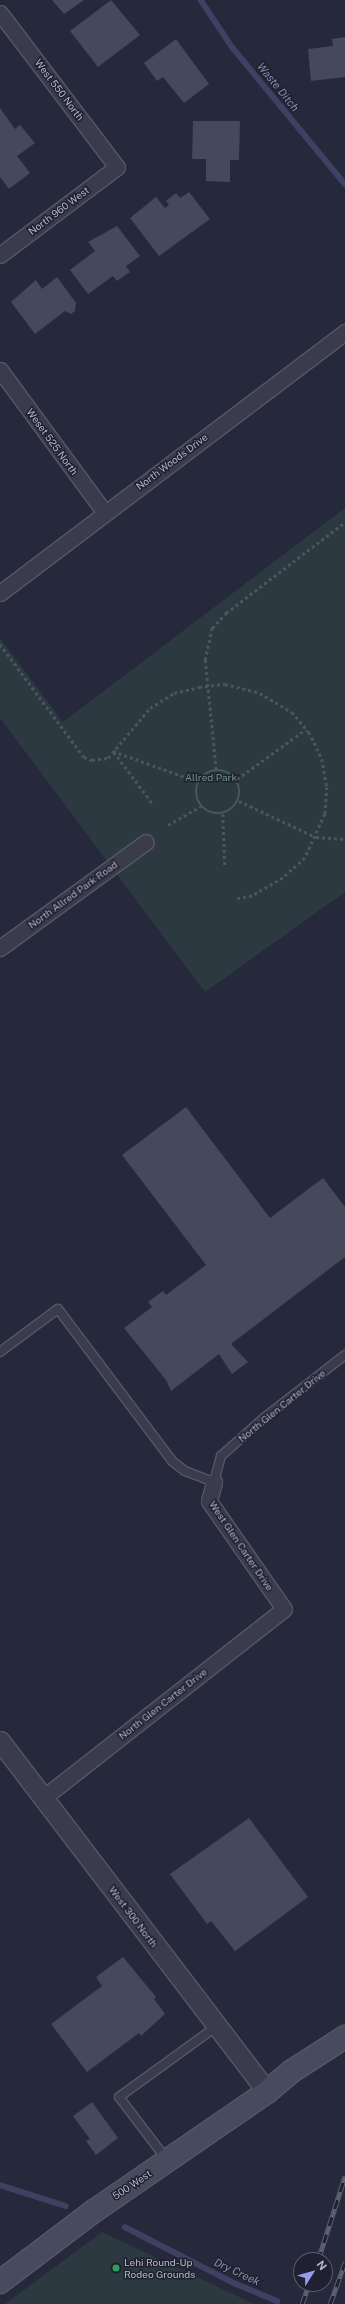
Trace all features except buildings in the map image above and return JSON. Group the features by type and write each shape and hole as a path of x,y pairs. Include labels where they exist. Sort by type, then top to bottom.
{"main road":[{"name":"500 West","path":"0,2282 267,2092 292,2070 345,2037"},
{"name":"500 West","path":"267,2092 299,2081 345,2051"}],"street":[{"name":"West 550 North","path":"0,14 118,167"},
{"name":"North 960 West","path":"0,255 118,167"},
{"name":"North Woods Drive","path":"0,593 345,332"},
{"name":"Weset 525 North","path":"0,370 105,513"},
{"name":"North Allred Park Road","path":"0,948 146,842"},
{"name":"West Glen Carter Drive","path":"214,1482 209,1501 284,1609"},
{"name":"North Glen Carter Drive","path":"43,1798 284,1609"},
{"name":"West 300 North","path":"0,1741 267,2092"}],"lane":[{"path":"0,1352 58,1309 172,1461 185,1471 214,1482"},
{"name":"North Glen Carter Drive","path":"214,1482 221,1456 264,1418 345,1355"},
{"path":"168,2161 119,2097 217,2026"}],"path":[{"path":"216,770 205,660 212,628 226,613 345,522"},
{"path":"0,644 84,757 108,758 150,708 174,693 225,684 260,693 292,712 306,729 322,759 327,787 325,814 316,837 305,858 283,878 252,896 237,899"},
{"path":"237,779 306,729"},
{"path":"113,751 199,782"},
{"path":"113,751 152,803"},
{"path":"216,770 237,779"},
{"path":"216,770 199,782 196,792 201,806 209,813 223,814 239,801"},
{"path":"237,779 239,801"},
{"path":"239,801 316,837 345,839"},
{"path":"168,825 201,806"},
{"path":"223,814 225,867"}],"green space":[{"name":"Allred Park","path":"345,508 345,892 205,992 0,718 0,638 63,722"},
{"name":"Lehi Round-Up Rodeo Grounds","path":"102,2232 254,2304 5,2304"}],"waterway":[{"name":"Waste Ditch","path":"201,0 233,48 345,184"},
{"name":"Dry Creek","path":"0,2185 66,2206"},
{"name":"Dry Creek","path":"125,2227 234,2283 277,2301"}],"railway":[{"path":"321,2252 345,2176"},
{"path":"330,2304 345,2262"},
{"path":"302,2304 306,2292"}],"place":[{"name":"Lehi Round-Up Rodeo Grounds","path":"116,2268"}]}
